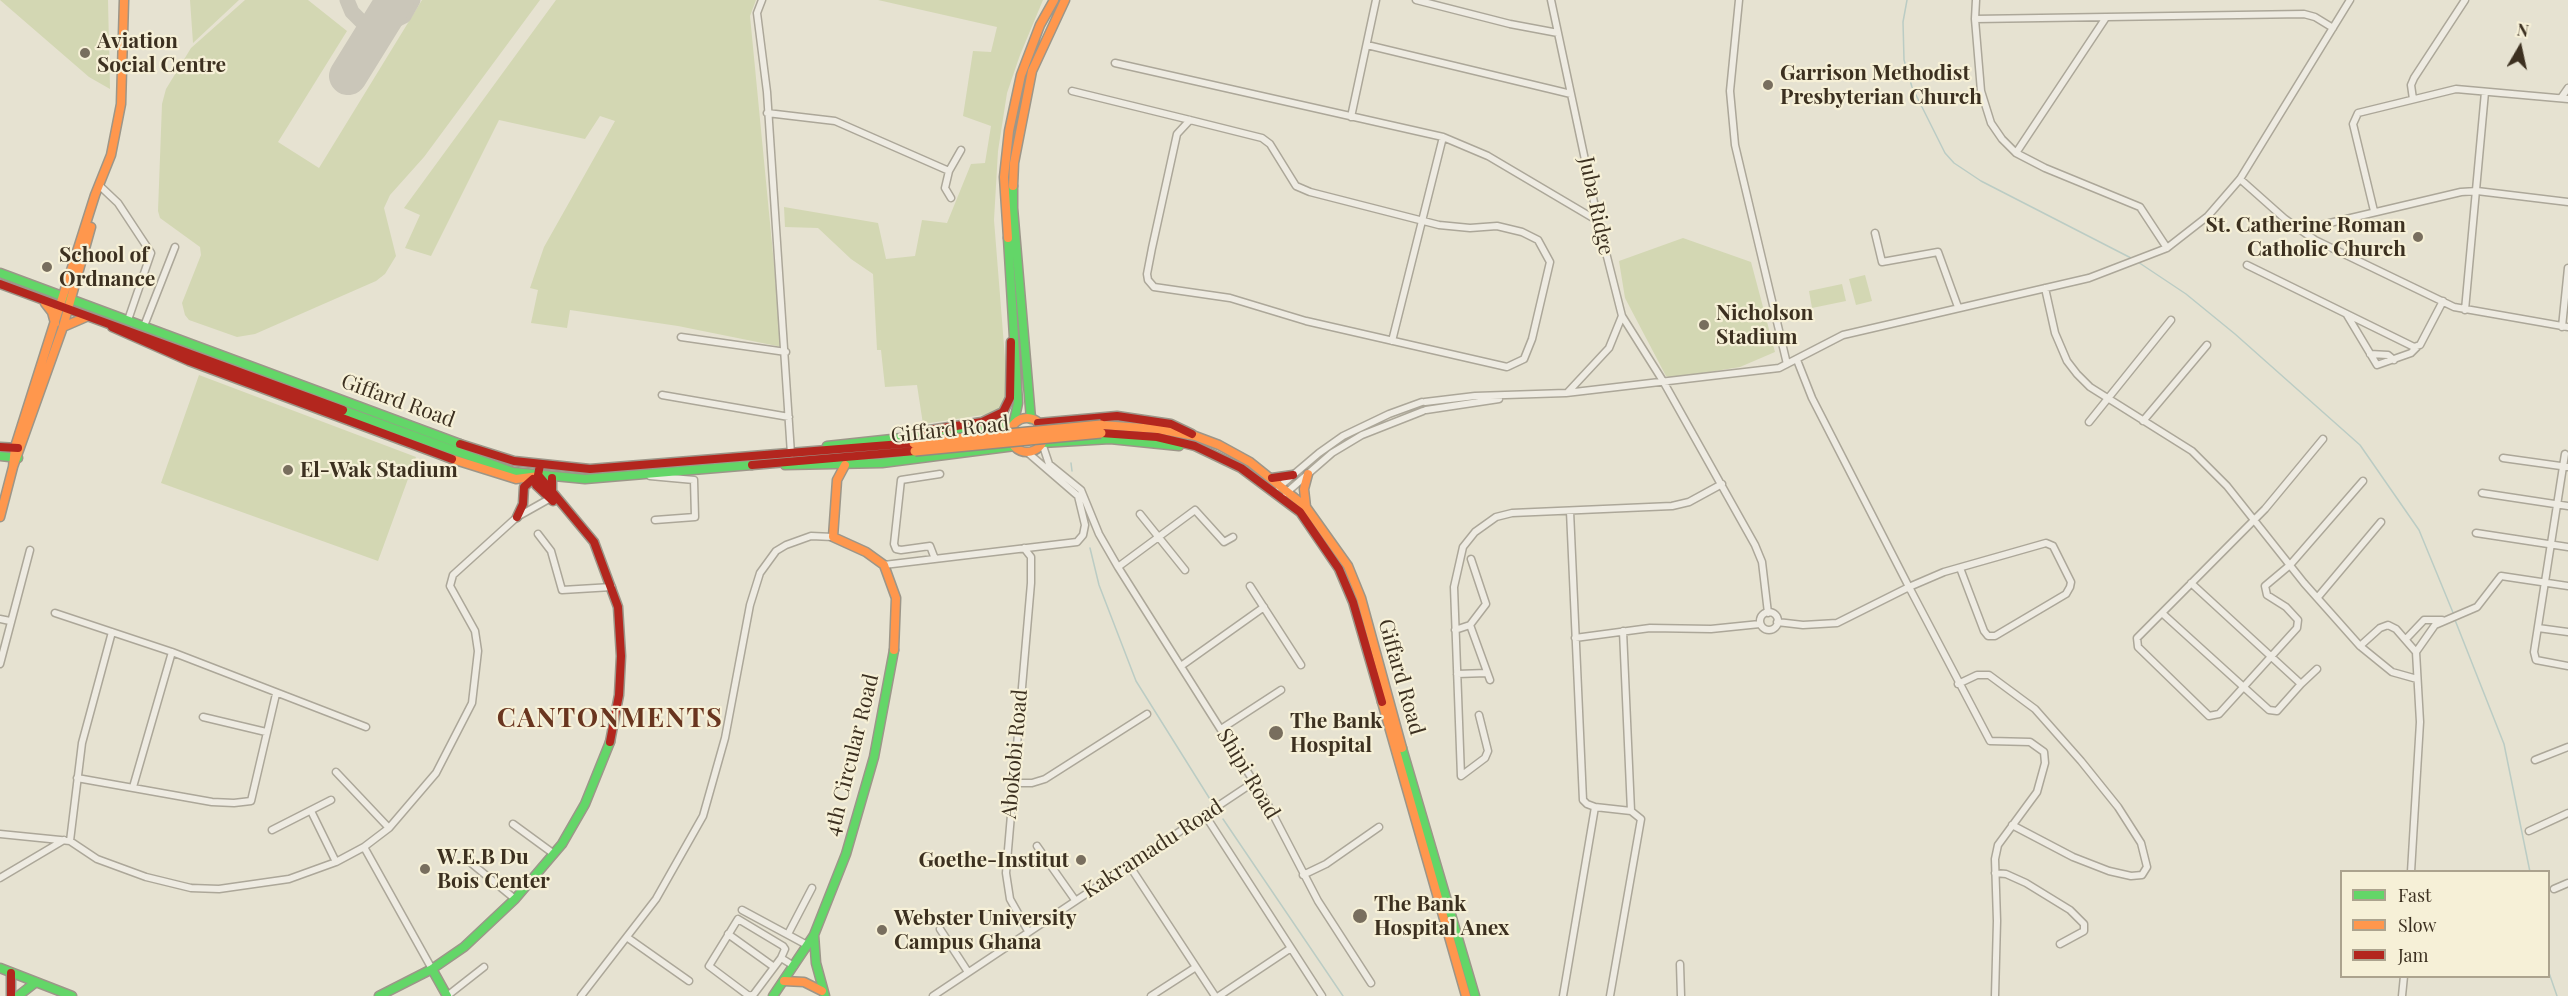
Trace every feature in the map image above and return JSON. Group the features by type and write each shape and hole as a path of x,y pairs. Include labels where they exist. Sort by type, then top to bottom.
{"main road":[{"path":"0,517 16,455 100,196 100,186 111,155 121,104 124,0"},
{"path":"1054,0 1040,25 1021,75 1006,156 1003,199 1018,403 1011,436 1015,446 1027,452 1036,450 1042,443 1044,432 1035,421 1013,208 1014,163 1032,71 1065,0"},
{"name":"Giffard Road","path":"0,273 472,448 514,461 540,465 590,469 1101,429 1157,429 1219,446 1272,478 1300,512 1339,569 1353,602 1466,996"},
{"name":"Giffard Road","path":"0,284 492,466 552,478 585,479 648,475 778,463 913,444 1014,426"},
{"path":"44,302 59,325"},
{"path":"59,325 87,317"},
{"path":"913,444 927,430 989,420 1003,412 1010,398 1009,352 1014,333"},
{"name":"Giffard Road","path":"1035,421 1117,416 1171,424 1195,441 1306,507 1329,536 1348,566 1361,598 1393,717 1475,996"},
{"path":"1014,426 1021,420 1035,421"},
{"name":"Giffard Road","path":"1042,443 1110,439 1195,441"},
{"name":"Giffard Road","path":"778,463 845,465 1015,446"},
{"path":"0,447 16,455"},
{"path":"0,456 16,455"},
{"path":"380,996 432,969 464,947 515,899 554,854 585,804 605,760 615,726 621,646 618,607 613,587 594,542 567,508 550,496 539,476 540,465"},
{"path":"845,465 837,480 833,537 866,552 884,565"},
{"path":"827,466 837,480"},
{"path":"1306,507 1304,489 1308,474"},
{"path":"1272,478 1293,475"},
{"path":"517,517 523,504 524,487 539,476"},
{"path":"550,496 549,488 552,478"},
{"name":"4th Circular Road","path":"773,996 814,934 855,826 888,693 897,620 896,598 884,565"},
{"path":"814,934 816,963 824,993"},
{"path":"0,968 72,996"},
{"path":"432,969 447,996"},
{"path":"11,973 11,996"},
{"path":"784,981 804,982 824,993"},
{"path":"18,996 36,982"}],"street":[{"path":"762,0 757,13 767,92 791,454"},
{"path":"1351,117 1376,0"},
{"path":"1416,0 1510,24 1558,33"},
{"name":"Juba Ridge","path":"1551,0 1598,221 1622,316 1663,381 1722,484 1762,562 1768,612"},
{"path":"1739,0 1730,91 1735,145 1787,364"},
{"path":"1976,0 1979,76 1986,108 2002,139 2016,153 2140,207 2167,248"},
{"path":"1282,491 1308,474 1332,453 1362,435 1424,410 1503,398 1758,372 1797,360 1843,334 2089,278 2167,248 2208,216 2240,179 2350,0"},
{"path":"2413,99 2411,85 2414,78 2464,0"},
{"path":"1975,19 2105,19 2304,14 2315,17 2333,28"},
{"path":"2016,153 2105,19"},
{"path":"1367,45 1571,93"},
{"path":"1114,63 1443,137 1488,156 1598,221"},
{"path":"2374,211 2353,119 2358,113 2456,90 2565,99 2568,88"},
{"path":"1072,91 1190,120 1262,138 1270,144 1296,186 1310,192 1420,220 1470,228 1497,226 1522,232 1538,240 1550,262 1532,339 1524,359 1507,367 1306,321 1230,298 1157,288 1151,285 1147,268 1177,134 1182,125 1190,120"},
{"path":"2465,310 2486,92"},
{"path":"767,113 835,121 949,171"},
{"path":"1392,340 1420,220 1443,137"},
{"path":"951,198 945,188 949,171 961,150"},
{"path":"2240,179 2300,231 2465,310 2565,327 2568,268"},
{"path":"100,186 118,203 151,253 128,320"},
{"path":"2300,231 2374,211 2476,191 2568,202"},
{"path":"1875,233 1882,262 1938,252 1958,307"},
{"path":"144,326 175,247"},
{"path":"2247,265 2347,315 2417,346"},
{"path":"2044,288 2055,333 2067,361 2090,387 2192,451 2227,486 2290,565 2360,646 2392,672 2416,679"},
{"path":"2347,315 2377,365 2411,353 2443,301"},
{"path":"1566,393 1609,348 1622,316"},
{"path":"2089,422 2171,320"},
{"path":"2357,332 2366,324"},
{"path":"681,337 786,352"},
{"path":"2143,421 2208,345"},
{"path":"2370,354 2388,356 2394,360"},
{"path":"1797,360 1812,398 1958,684 1990,741 2030,742 2044,752 2042,778 2037,792 1998,845 1995,873 1997,962 1995,996"},
{"path":"662,395 789,417"},
{"path":"1282,491 1293,475 1343,436 1389,414 1423,402 1475,396 1503,398"},
{"path":"2323,439 2283,489 2137,638 2138,647 2210,716 2219,714 2297,628 2298,620 2267,595 2265,586 2290,565 2363,481"},
{"name":"Shipi Road","path":"1042,443 1049,464 1081,490 1099,534 1118,567 1254,782 1303,875 1371,983"},
{"path":"884,565 1071,544 1080,538 1085,525 1076,494 1027,452"},
{"path":"2565,454 2566,467 2556,504 2534,652 2536,660 2568,666"},
{"path":"2503,458 2566,467"},
{"path":"648,475 694,480 706,470"},
{"path":"935,559 930,546 901,550 896,549 894,544 900,481 940,474"},
{"path":"655,520 695,517 694,480"},
{"path":"1479,715 1488,751 1485,758 1461,776 1454,586 1463,547 1475,532 1494,518 1512,513 1672,506 1689,502 1722,484"},
{"path":"2482,493 2568,506"},
{"path":"0,834 67,840 97,859 146,877 191,888 219,889 289,879 336,862 364,847 389,828 436,773 472,703 478,651 475,631 453,594 451,579 517,517 550,496"},
{"path":"1118,567 1195,510 1224,542 1229,542 1233,537"},
{"path":"1570,511 1583,800 1595,807 1631,811 1641,819 1610,996"},
{"path":"1140,514 1185,570"},
{"path":"2318,597 2381,522"},
{"path":"2476,533 2568,547"},
{"path":"538,534 551,551 562,590 613,587"},
{"path":"581,996 656,899 703,816 725,738 750,605 760,573 776,551 786,545 811,536 833,537"},
{"path":"1777,622 1803,625 1837,622 1944,572 2046,543 2052,546 2071,582 2066,594 1995,636 1988,636 1960,568"},
{"name":"Abokobi Road","path":"1020,549 1031,557 1007,887 1010,899 1028,931"},
{"path":"0,664 30,550"},
{"path":"1003,551 1025,556 1030,571"},
{"path":"1455,630 1470,625 1486,604 1471,559"},
{"path":"2406,639 2424,621 2442,620 2470,611 2482,603 2501,576 2568,586"},
{"path":"2191,583 2301,684"},
{"path":"1250,586 1301,665"},
{"path":"1181,666 1264,607"},
{"path":"1760,624 1761,616 1768,612 1775,615 1777,622"},
{"path":"55,613 172,652 366,727"},
{"path":"2162,613 2273,712 2277,711 2317,669"},
{"path":"0,619 10,621"},
{"path":"2411,870 2420,722 2416,652 2435,625 2442,620"},
{"path":"1575,638 1623,631 1684,627 1711,629 1760,624 1770,630 1777,622"},
{"path":"1470,625 1490,680"},
{"path":"2360,646 2380,628 2388,625 2406,639 2416,652"},
{"path":"2538,628 2568,632"},
{"path":"1623,631 1631,811"},
{"path":"67,840 90,707 112,632"},
{"path":"133,787 172,652"},
{"path":"1457,674 1487,673"},
{"path":"1958,684 1977,675 1989,675 2035,709 2081,760 2118,807 2141,843 2147,867 2142,875 2132,876 2109,871 2073,857 2012,825"},
{"path":"1221,729 1281,690"},
{"path":"77,778 212,802 251,801 276,694"},
{"path":"1013,783 1032,783 1045,779 1147,714"},
{"path":"203,717 266,732"},
{"path":"2535,760 2568,747"},
{"path":"336,772 389,828"},
{"name":"Kakramadu Road","path":"933,996 1254,782"},
{"path":"272,830 331,800"},
{"path":"1563,996 1595,807"},
{"path":"311,811 336,862"},
{"path":"2529,831 2568,813"},
{"path":"1204,815 1322,996"},
{"path":"513,824 554,854"},
{"path":"1303,875 1326,864 1378,827"},
{"path":"0,878 67,840"},
{"path":"1037,846 1075,900"},
{"path":"364,847 432,969"},
{"path":"471,863 515,899"},
{"path":"1129,865 1217,996 1291,948"},
{"path":"1995,873 2006,874 2026,884 2070,910 2084,924 2084,931 2060,944"},
{"path":"2554,890 2568,882"},
{"path":"788,934 812,888"},
{"path":"742,910 807,945"},
{"path":"740,919 783,945 785,949 781,958 754,994 748,996 709,968 709,964 728,934 736,920 740,919"},
{"path":"940,929 968,972"},
{"path":"728,934 774,968"},
{"path":"628,938 689,981"},
{"path":"781,958 794,966"},
{"path":"1680,964 1681,996"},
{"path":"447,996 484,967"},
{"path":"1151,996 1196,967"},
{"path":"2402,996 2404,978"}],"green space":[{"name":"Aviation Social Centre","path":"0,0 108,0 110,89 89,77"},
{"path":"190,0 239,0 193,43"},
{"path":"245,0 308,0 347,31 278,142 319,168 422,0 540,0 424,157 390,195 384,208 396,256 385,274 376,281 255,334 237,337 189,320 185,315 182,303 201,255 200,247 160,218 158,211 162,104 166,89 191,48"},
{"path":"556,0 756,0 750,16 782,347 678,326 570,310 567,328 531,323 538,290 530,288 544,247 615,121 600,116 585,139 499,120 431,256 405,248 420,215 404,208"},
{"path":"878,0 1043,0 1007,93 998,151 994,220 1008,396 1002,409 996,413 923,424 917,385 885,387 881,350 877,350 873,274 851,259 818,228 785,227 784,207 878,223 886,259 915,256 922,220 947,223 971,164 985,163 991,126 963,116 973,51 991,52 997,27"},
{"name":"Nicholson Stadium","path":"1683,238 1751,262 1775,352 1740,367 1672,378 1666,376 1625,298 1619,261"},
{"path":"1865,275 1872,301 1856,305 1849,279"},
{"path":"1842,284 1846,301 1812,308 1809,291"},
{"name":"El-Wak Stadium","path":"199,375 416,457 378,561 161,483"}],"waterway":[{"path":"1907,0 1903,22 1904,60 1912,87 1945,153 1954,163 1981,181 2131,258"},
{"path":"2138,262 2186,294 2235,334 2360,445 2419,530 2454,615"},
{"path":"1071,463 1072,471"},
{"path":"1090,548 1099,585 1136,681 1213,804"},
{"path":"2455,620 2504,744 2530,870"},
{"path":"1223,819 1343,996"},
{"path":"2550,976 2557,996"}],"taxiway":[{"path":"347,0 352,12 362,22 384,26 404,16 413,0"}],"runway":[{"path":"348,76 395,0"}],"traffic: fast":[{"path":"1013,186 1031,419"},
{"path":"827,446 1013,426 1018,403 1008,238"},
{"path":"0,273 460,444"},
{"path":"343,410 513,472 585,479 752,465"},
{"path":"1042,443 1110,439 1179,446"},
{"path":"785,465 882,463 1015,446"},
{"path":"0,456 18,458"},
{"path":"773,996 814,935 846,854 874,757 894,650"},
{"path":"379,996 432,969 464,947 515,899 562,844 585,804 610,742"},
{"path":"1402,748 1475,996"},
{"path":"814,935 816,963 825,996"},
{"path":"0,968 72,996"},
{"path":"432,969 447,996"},
{"path":"18,996 36,982"}],"traffic: slow":[{"path":"13,467 15,447 95,195 111,155 121,104 124,0"},
{"path":"1008,238 1004,177 1009,131 1021,75 1040,25 1054,0"},
{"path":"1013,186 1014,163 1032,71 1065,0"},
{"path":"0,517 13,467 63,327 91,227"},
{"path":"45,303 52,312 55,323"},
{"path":"63,327 86,317"},
{"path":"1027,418 1039,423 1044,435 1039,447 1027,452 1015,447 1010,435 1015,423 1027,418"},
{"path":"1101,425 1157,429 1195,436 1219,445 1250,462 1306,507 1348,566 1361,598 1402,748"},
{"path":"914,443 1101,425"},
{"path":"915,451 1101,433"},
{"path":"452,459 516,479 539,476"},
{"path":"845,465 837,480 833,537 866,552 884,565 896,598 894,650"},
{"path":"1306,507 1304,489 1308,474"},
{"path":"1382,702 1466,996"},
{"path":"784,981 804,982 822,991"}],"traffic: jam":[{"path":"0,284 343,410"},
{"path":"112,327 189,361 452,459"},
{"path":"923,431 982,422 1003,412 1010,398 1011,342"},
{"path":"1038,423 1117,416 1171,424 1192,434"},
{"path":"1101,433 1157,437 1195,446 1241,468 1300,512 1339,569 1353,602 1382,702"},
{"path":"460,444 514,461 590,469 914,443"},
{"path":"0,447 18,448"},
{"path":"752,465 915,451"},
{"path":"540,465 536,485 553,501"},
{"path":"1272,478 1293,475"},
{"path":"539,476 594,542 618,607 621,656 619,695 610,742"},
{"path":"552,478 552,494"},
{"path":"517,517 523,504 524,487 533,479"},
{"path":"11,973 11,996"}],"place":[{"name":"Aviation Social Centre","path":"85,53"},
{"name":"Garrison Methodist Presbyterian Church","path":"1768,85"},
{"name":"St. Catherine Roman Catholic Church","path":"2418,237"},
{"name":"School of Ordnance","path":"47,267"},
{"name":"Nicholson Stadium","path":"1704,325"},
{"name":"El-Wak Stadium","path":"288,470"},
{"name":"The Bank Hospital","path":"1276,733"},
{"name":"Goethe-Institut","path":"1081,860"},
{"name":"W.E.B Du Bois Center","path":"425,869"},
{"name":"The Bank Hospital Anex","path":"1360,916"},
{"name":"Webster University Campus Ghana","path":"882,930"}],"district":[{"name":"CANTONMENTS","path":"610,719"}]}
